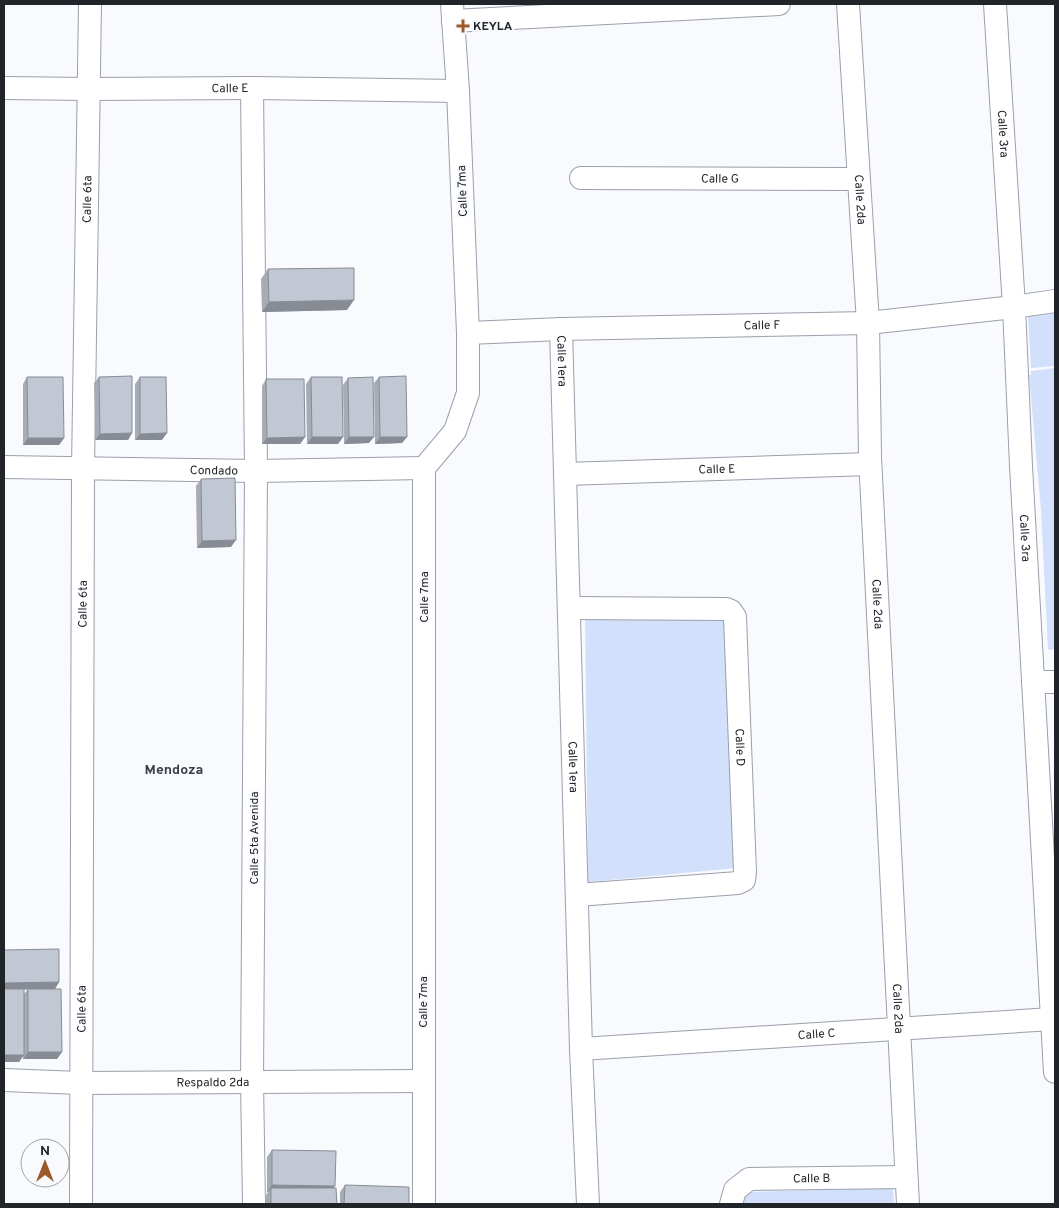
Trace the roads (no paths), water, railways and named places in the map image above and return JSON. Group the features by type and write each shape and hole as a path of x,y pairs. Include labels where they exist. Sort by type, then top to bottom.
{"street":[{"name":"Calle 6ta","path":"81,1204 83,469 90,4"},
{"path":"452,12 779,4"},
{"name":"Calle 2da","path":"848,4 868,323 870,464 908,1204"},
{"name":"Calle 3ra","path":"995,4 1014,307 1033,682 1050,902 1055,1072"},
{"name":"Calle 7ma","path":"424,1204 422,1081 424,468 455,431 468,393 468,333 458,90 452,12"},
{"name":"Calle E","path":"4,88 458,90"},
{"name":"Calle 5ta Avenida","path":"252,88 256,471 252,1082 254,1204"},
{"name":"Calle G","path":"580,178 858,179"},
{"name":"Calle F","path":"468,333 561,329 868,323 1055,301"},
{"name":"Calle 1era","path":"561,329 581,1049 588,1204"},
{"name":"Calle E","path":"565,474 870,464"},
{"name":"Condado","path":"4,467 256,471 424,468"},
{"name":"Calle D","path":"569,608 726,609 731,611 735,617 745,872 744,880 738,883 577,895"},
{"path":"1033,682 1055,682"},
{"name":"Calle C","path":"581,1049 1052,1019"},
{"name":"Respaldo 2da","path":"4,1080 80,1083 422,1081"},
{"name":"Calle B","path":"731,1204 735,1190 749,1179 906,1177"}],"place":[{"name":"KEYLA","path":"463,26"}],"district":[{"name":"Mendoza","path":"174,769"}]}
